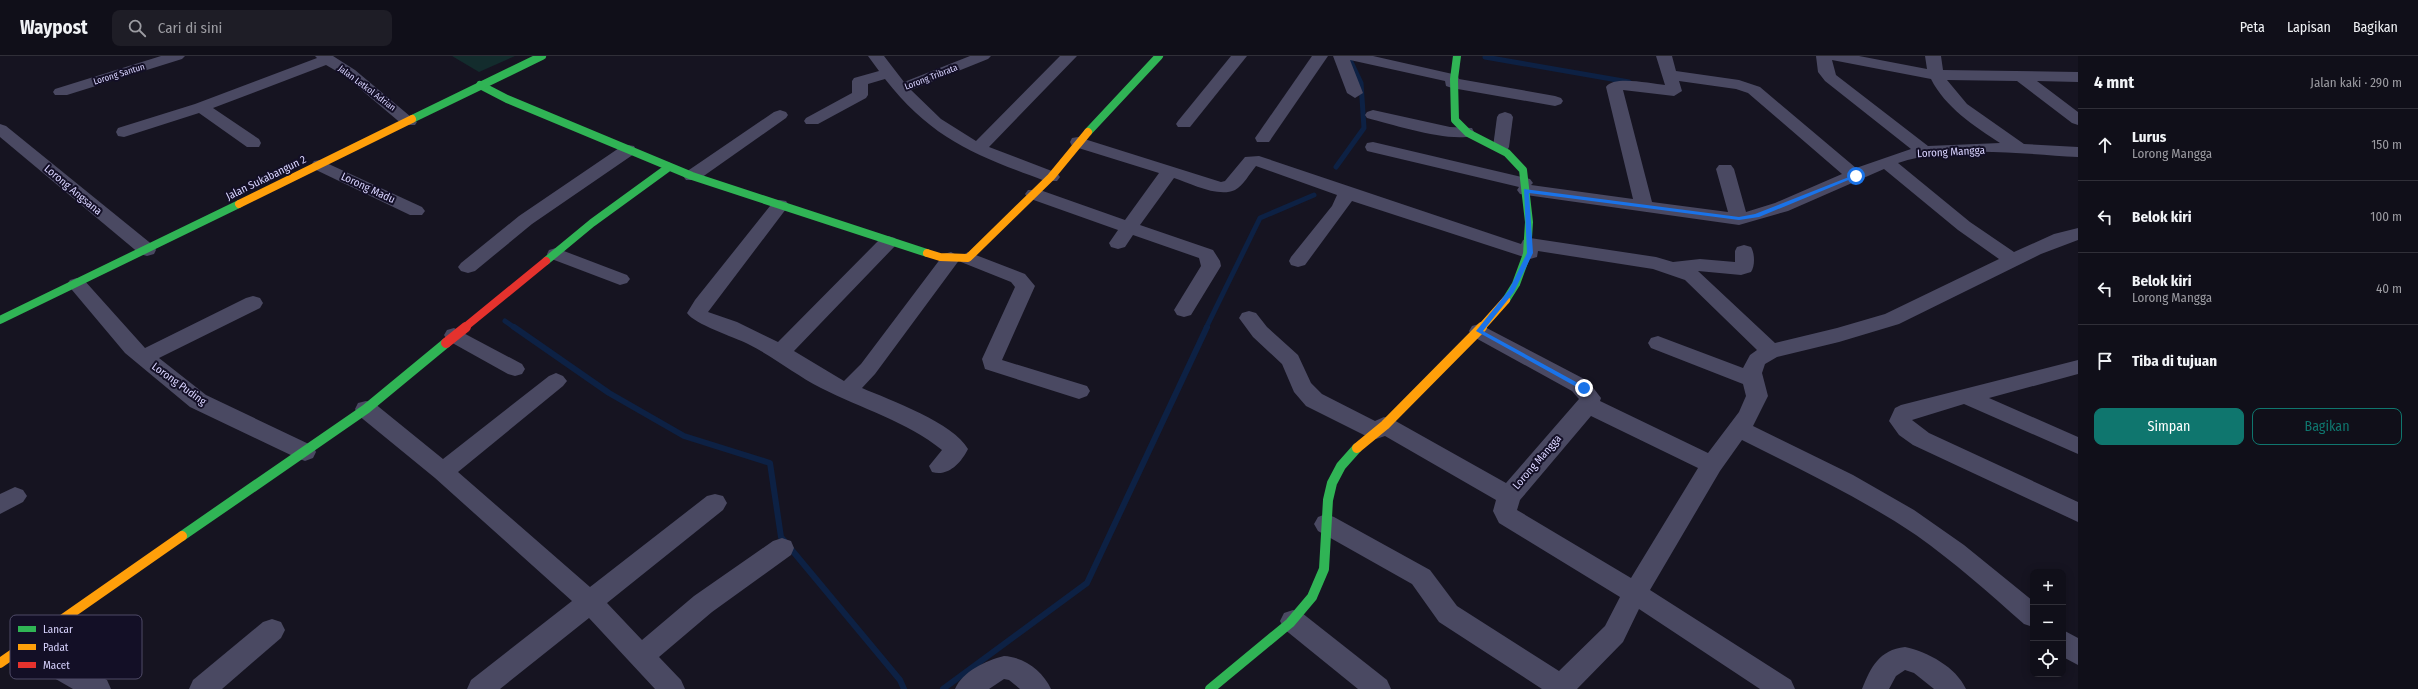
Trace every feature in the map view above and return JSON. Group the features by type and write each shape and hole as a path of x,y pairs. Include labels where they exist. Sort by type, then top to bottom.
{"street":[{"name":"Lorong Santun","path":"61,92 177,56"},
{"name":"Jalan Sukabangun 2","path":"0,320 147,250 409,122 480,85 542,56"},
{"path":"876,56 900,89 935,123 978,149 1050,177"},
{"name":"Lorong Tribrata","path":"900,89 983,56"},
{"path":"978,149 1069,56"},
{"path":"848,390 868,370 960,258 1034,194 1050,177 1078,142 1159,56"},
{"path":"1184,124 1239,56"},
{"path":"1263,138 1320,56"},
{"path":"1341,56 1355,93"},
{"path":"1352,56 1452,80 1555,101"},
{"path":"1210,689 1293,621 1319,586 1326,524 1327,498 1332,479 1342,462 1380,428 1479,331 1512,291 1530,249 1523,170 1519,162 1502,147 1466,132 1459,126 1454,116 1452,80 1457,56"},
{"path":"1644,206 1614,86 1671,92 1674,91 1664,56"},
{"path":"1824,56 1826,72 1830,78 1925,152"},
{"path":"1834,56 1936,75 2078,77"},
{"path":"1933,56 1936,75 1950,93 1967,111 2021,150"},
{"path":"124,132 201,106 325,58"},
{"name":"Jalan Letkol Adrian","path":"325,58 350,73 409,122"},
{"path":"812,121 860,95 860,81 888,73"},
{"path":"1670,75 1739,85 1754,90 1856,176"},
{"path":"2022,77 2078,120"},
{"path":"480,85 507,99 692,176 888,242 960,258 1018,278 1025,286 992,359 992,364 1079,391"},
{"path":"201,106 253,142"},
{"path":"692,176 780,115"},
{"path":"1373,115 1450,132 1466,132"},
{"path":"1502,147 1505,117"},
{"name":"Lorong Angsana","path":"0,129 147,250"},
{"path":"1078,142 1220,187 1226,187 1234,182 1252,161 1259,161 1347,193 1530,249 1656,263 1674,268 1692,276 1707,288 1771,351"},
{"name":"Lorong Mangga","path":"1373,147 1525,187 1739,219 1757,215 1902,157 1925,152 1962,150 2021,150 2078,152"},
{"path":"468,267 492,245 525,220 628,150"},
{"path":"1888,163 1964,226 2013,260"},
{"name":"Lorong Madu","path":"320,165 416,211"},
{"path":"70,615 366,409 592,224 669,167"},
{"path":"1725,169 1739,219"},
{"path":"1118,242 1170,171"},
{"path":"1298,261 1340,207 1347,193"},
{"path":"1034,194 1206,254 1210,258 1211,266 1184,310"},
{"path":"780,205 697,313 700,316 730,327 782,352 828,382 906,416 934,432 957,449 940,466"},
{"path":"1326,524 1421,577 1431,588 1448,614 1560,688 1614,634 1635,593 1712,464 1739,429 1756,401 1756,391 1751,379 1751,373 1756,360 1771,351 1839,335 1892,319 2061,238 2078,234"},
{"path":"782,352 888,242"},
{"path":"1674,268 1700,265 1741,269 1744,268 1744,251"},
{"path":"556,254 620,279"},
{"name":"Lorong Puding","path":"77,284 132,348 198,401 305,452"},
{"path":"144,357 253,303"},
{"path":"1250,318 1260,332 1291,360 1302,387 1314,400 1380,428 1509,496"},
{"path":"1479,331 1580,386 1589,394 1588,405 1712,464"},
{"path":"454,336 514,369"},
{"path":"1658,343 1751,379"},
{"path":"2078,367 2052,372 1909,411 1903,414 1900,421 1907,430 1921,439 2078,513"},
{"path":"2052,372 2078,382"},
{"path":"443,472 556,381"},
{"path":"1965,396 2078,446"},
{"name":"Lorong Mangga","path":"1588,405 1509,496 1505,511 1512,521 1635,593 1782,689"},
{"path":"366,409 443,472 590,602 672,689"},
{"path":"1739,429 1878,500 1906,517 1932,534 2030,614"},
{"path":"480,689 715,503"},
{"path":"641,657 703,604 782,548"},
{"path":"1293,621 1378,689"},
{"path":"202,689 272,630"},
{"path":"2066,643 2078,653"},
{"path":"0,663 10,656"},
{"path":"1874,689 1890,664 1898,660 1908,660 1929,668 1953,689"},
{"path":"968,689 990,673 1004,666 1016,668 1023,672 1038,689"},
{"path":"80,679 98,689"}],"green space":[{"path":"452,56 515,56 479,72"}],"waterway":[{"path":"1485,57 1629,82"},
{"path":"1336,167 1364,128 1361,83 1351,62"},
{"path":"1206,328 1260,218 1314,195"},
{"path":"505,321 515,328"},
{"path":"514,327 609,393 684,436 770,463 781,537 900,680 904,689"},
{"path":"943,689 1087,583 1207,327"}],"traffic: fast":[{"path":"412,119 542,56"},
{"path":"1088,132 1159,56"},
{"path":"1457,56 1454,79 1455,120 1460,127 1468,133 1498,147 1507,153 1516,160 1523,170 1529,222 1527,254 1523,269 1506,300"},
{"path":"480,85 507,99 692,176 927,253"},
{"path":"546,261 592,223 669,167"},
{"path":"0,320 239,204"},
{"path":"182,536 366,409 446,343"},
{"path":"1210,689 1290,623 1306,606 1312,597 1318,587 1324,569 1327,551 1328,500 1332,483 1341,466 1357,448"}],"traffic: slow":[{"path":"239,204 412,119"},
{"path":"927,253 940,257 968,258 1051,177 1088,132"},
{"path":"1357,448 1385,425 1462,349 1506,300"},
{"path":"69,615 182,536"},
{"path":"0,663 10,656"}],"traffic: jam":[{"path":"446,343 546,261"}],"route":[{"path":"1584,388 1479,331 1512,291 1522,274 1530,253 1526,190 1739,219 1757,215 1795,202 1856,176"}]}
